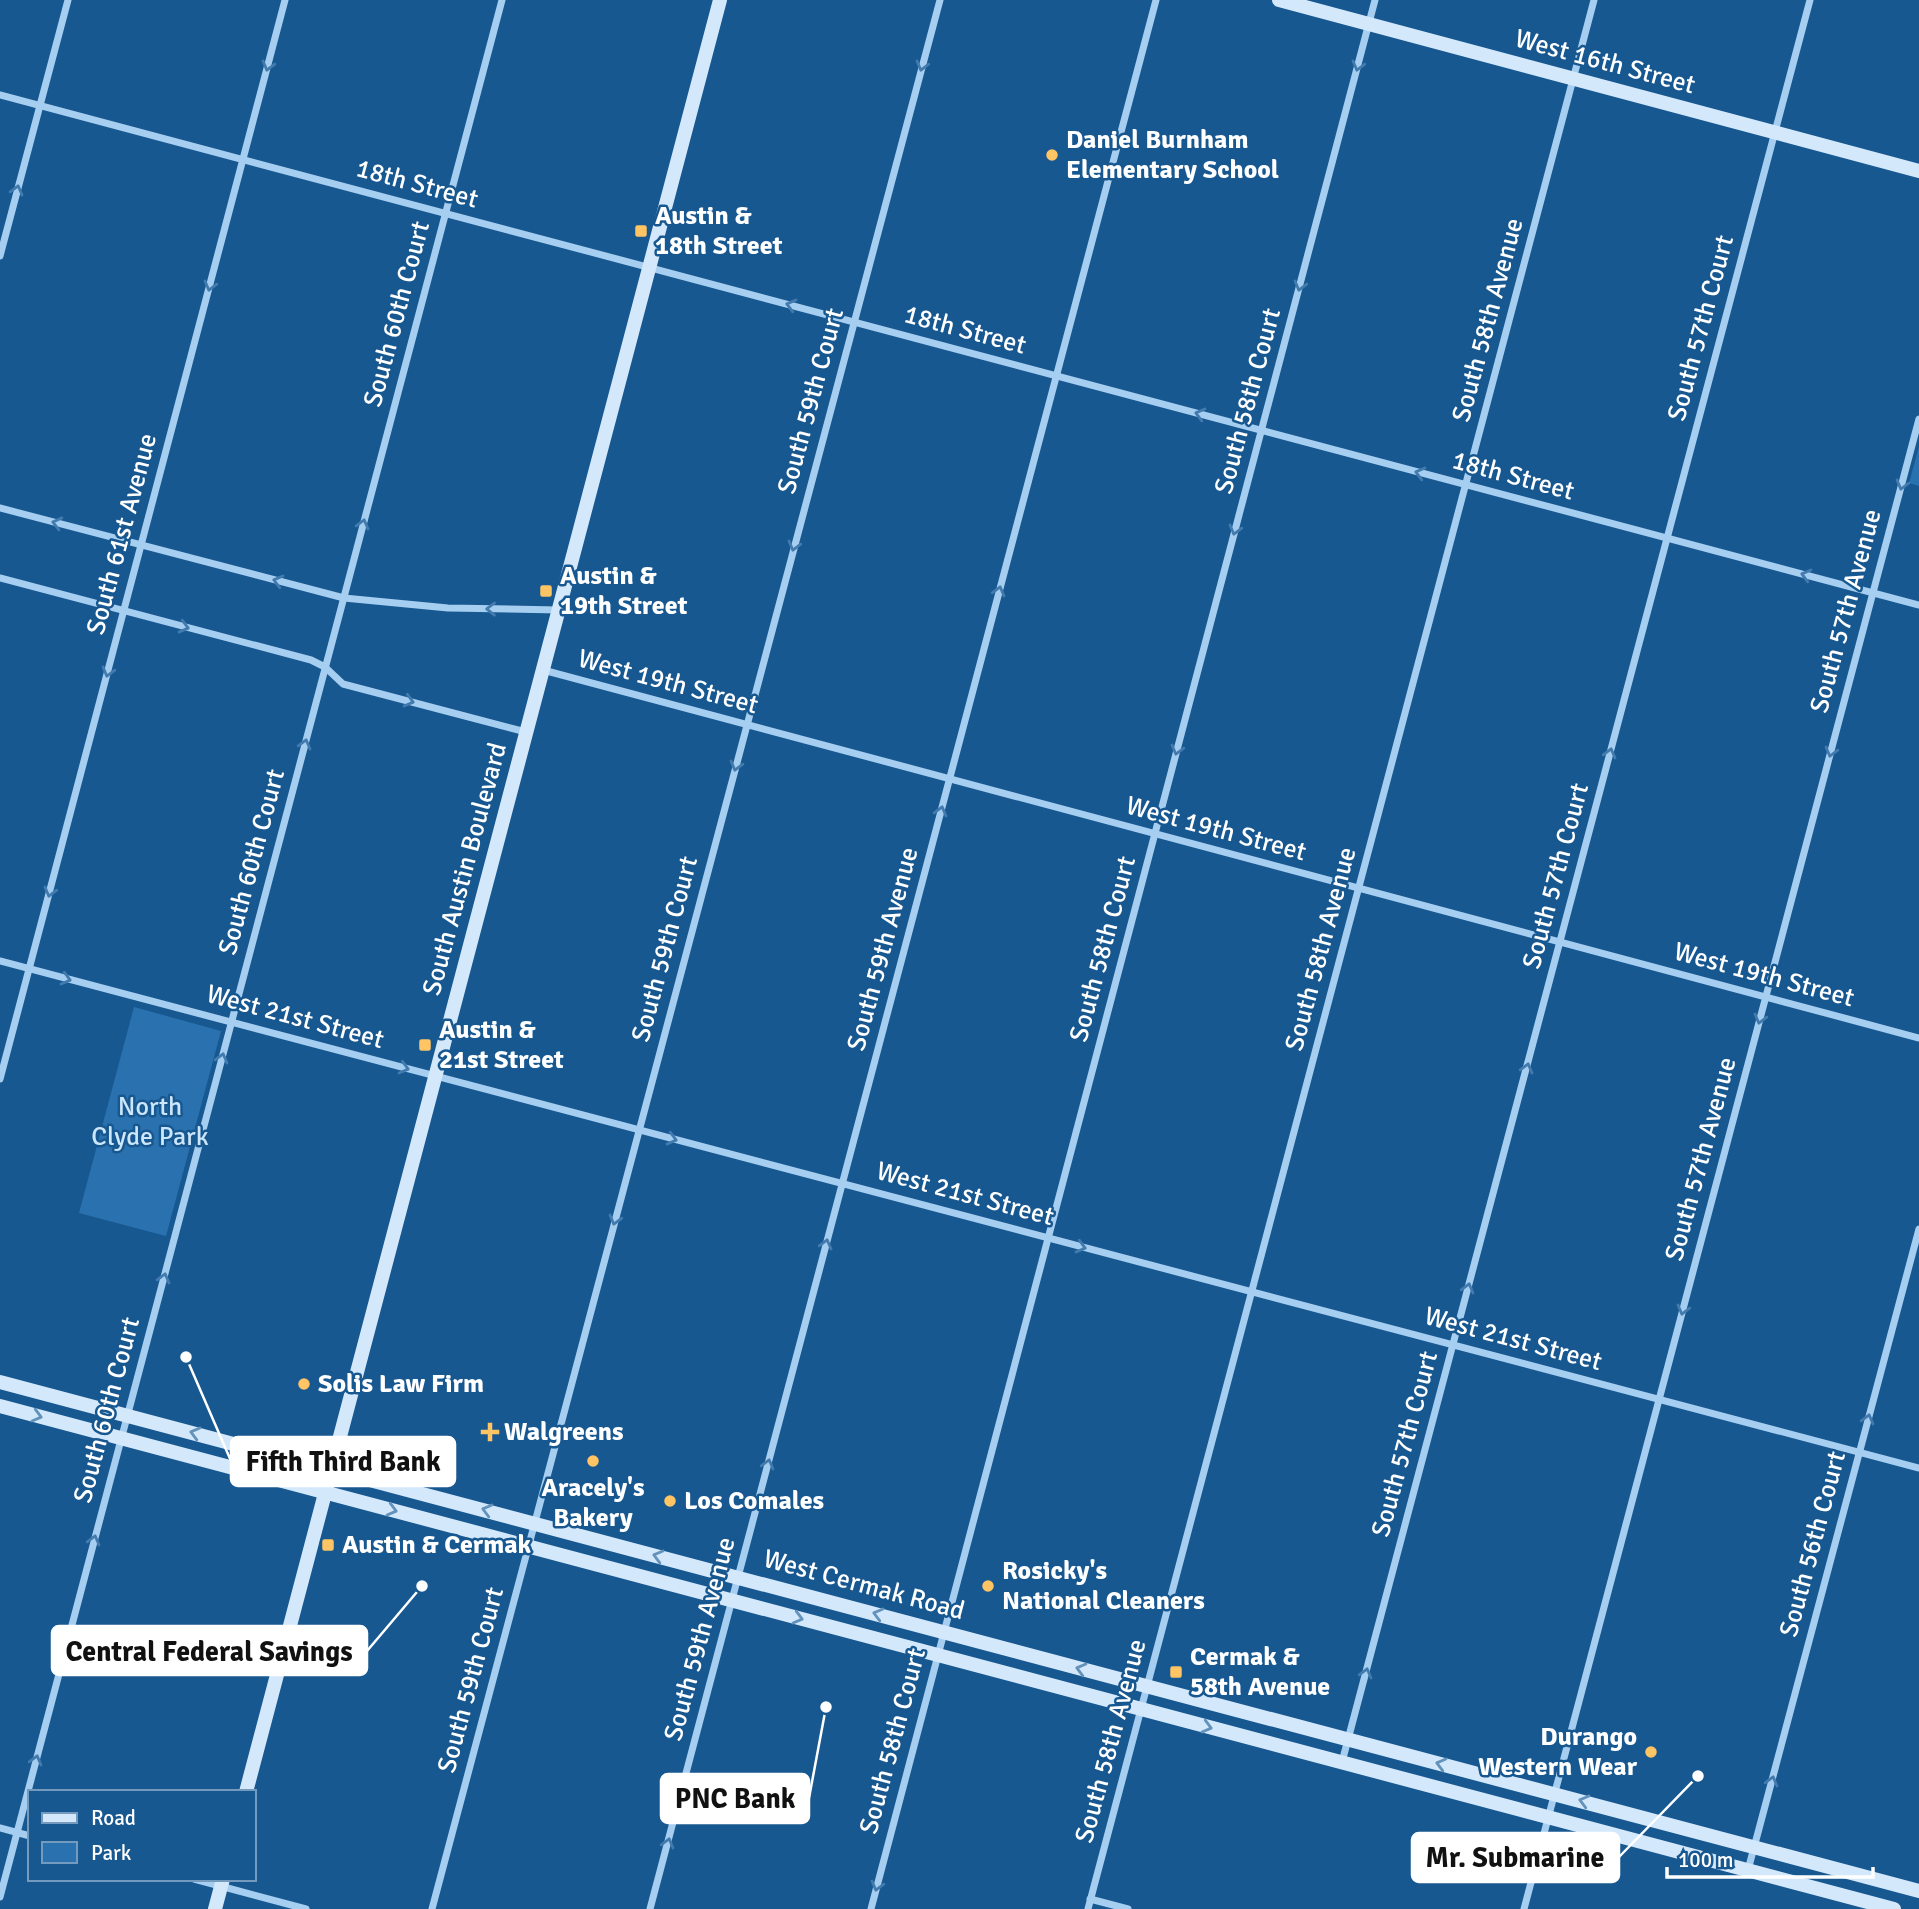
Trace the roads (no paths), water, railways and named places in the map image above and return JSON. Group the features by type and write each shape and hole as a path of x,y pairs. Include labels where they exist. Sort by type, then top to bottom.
{"main road":[{"name":"South Austin Boulevard","path":"247,1790 720,0"},
{"name":"West 16th Street","path":"1279,0 1919,171"},
{"name":"West Cermak Road","path":"0,1382 1919,1891"},
{"name":"West Cermak Road","path":"0,1406 1894,1909"},
{"path":"215,1909 222,1883"}],"street":[{"path":"0,256 68,0"},
{"name":"South 61st Avenue","path":"0,1079 285,0"},
{"name":"South 60th Court","path":"28,1790 502,0"},
{"name":"South 59th Court","path":"432,1909 940,0"},
{"name":"South 59th Avenue","path":"650,1909 1156,0"},
{"name":"South 58th Court","path":"871,1909 1375,0"},
{"name":"South 58th Avenue","path":"1088,1909 1594,0"},
{"name":"South 57th Court","path":"1342,1762 1810,0"},
{"name":"18th Street","path":"0,95 1919,605"},
{"name":"South 57th Avenue","path":"1524,1909 1919,419"},
{"path":"0,508 344,598 448,608 559,610"},
{"path":"0,578 311,660 325,667 343,684 527,732"},
{"name":"West 19th Street","path":"543,670 1919,1038"},
{"name":"West 21st Street","path":"0,961 1919,1468"},
{"name":"South 56th Court","path":"1748,1870 1919,1228"},
{"name":"South 60th Court","path":"0,1897 28,1791"},
{"path":"0,1828 28,1836"},
{"path":"222,1883 306,1909"},
{"path":"1090,1899 1128,1909"}],"place":[{"name":"Daniel Burnham Elementary School","path":"1052,155"},
{"name":"Austin & 18th Street","path":"641,231"},
{"name":"Austin & 19th Street","path":"546,591"},
{"name":"Austin & 21st Street","path":"425,1045"},
{"name":"Fifth Third Bank","path":"186,1357"},
{"name":"Solis Law Firm","path":"304,1384"},
{"name":"Walgreens","path":"490,1432"},
{"name":"Aracely's Bakery","path":"593,1461"},
{"name":"Los Comales","path":"670,1501"},
{"name":"Austin & Cermak","path":"328,1545"},
{"name":"Central Federal Savings","path":"422,1586"},
{"name":"Rosicky's National Cleaners","path":"988,1586"},
{"name":"Cermak & 58th Avenue","path":"1176,1672"},
{"name":"PNC Bank","path":"826,1707"},
{"name":"Durango Western Wear","path":"1651,1752"},
{"name":"Mr. Submarine","path":"1698,1776"}],"park label":[{"name":"North Clyde Park","path":"150,1122"}]}
